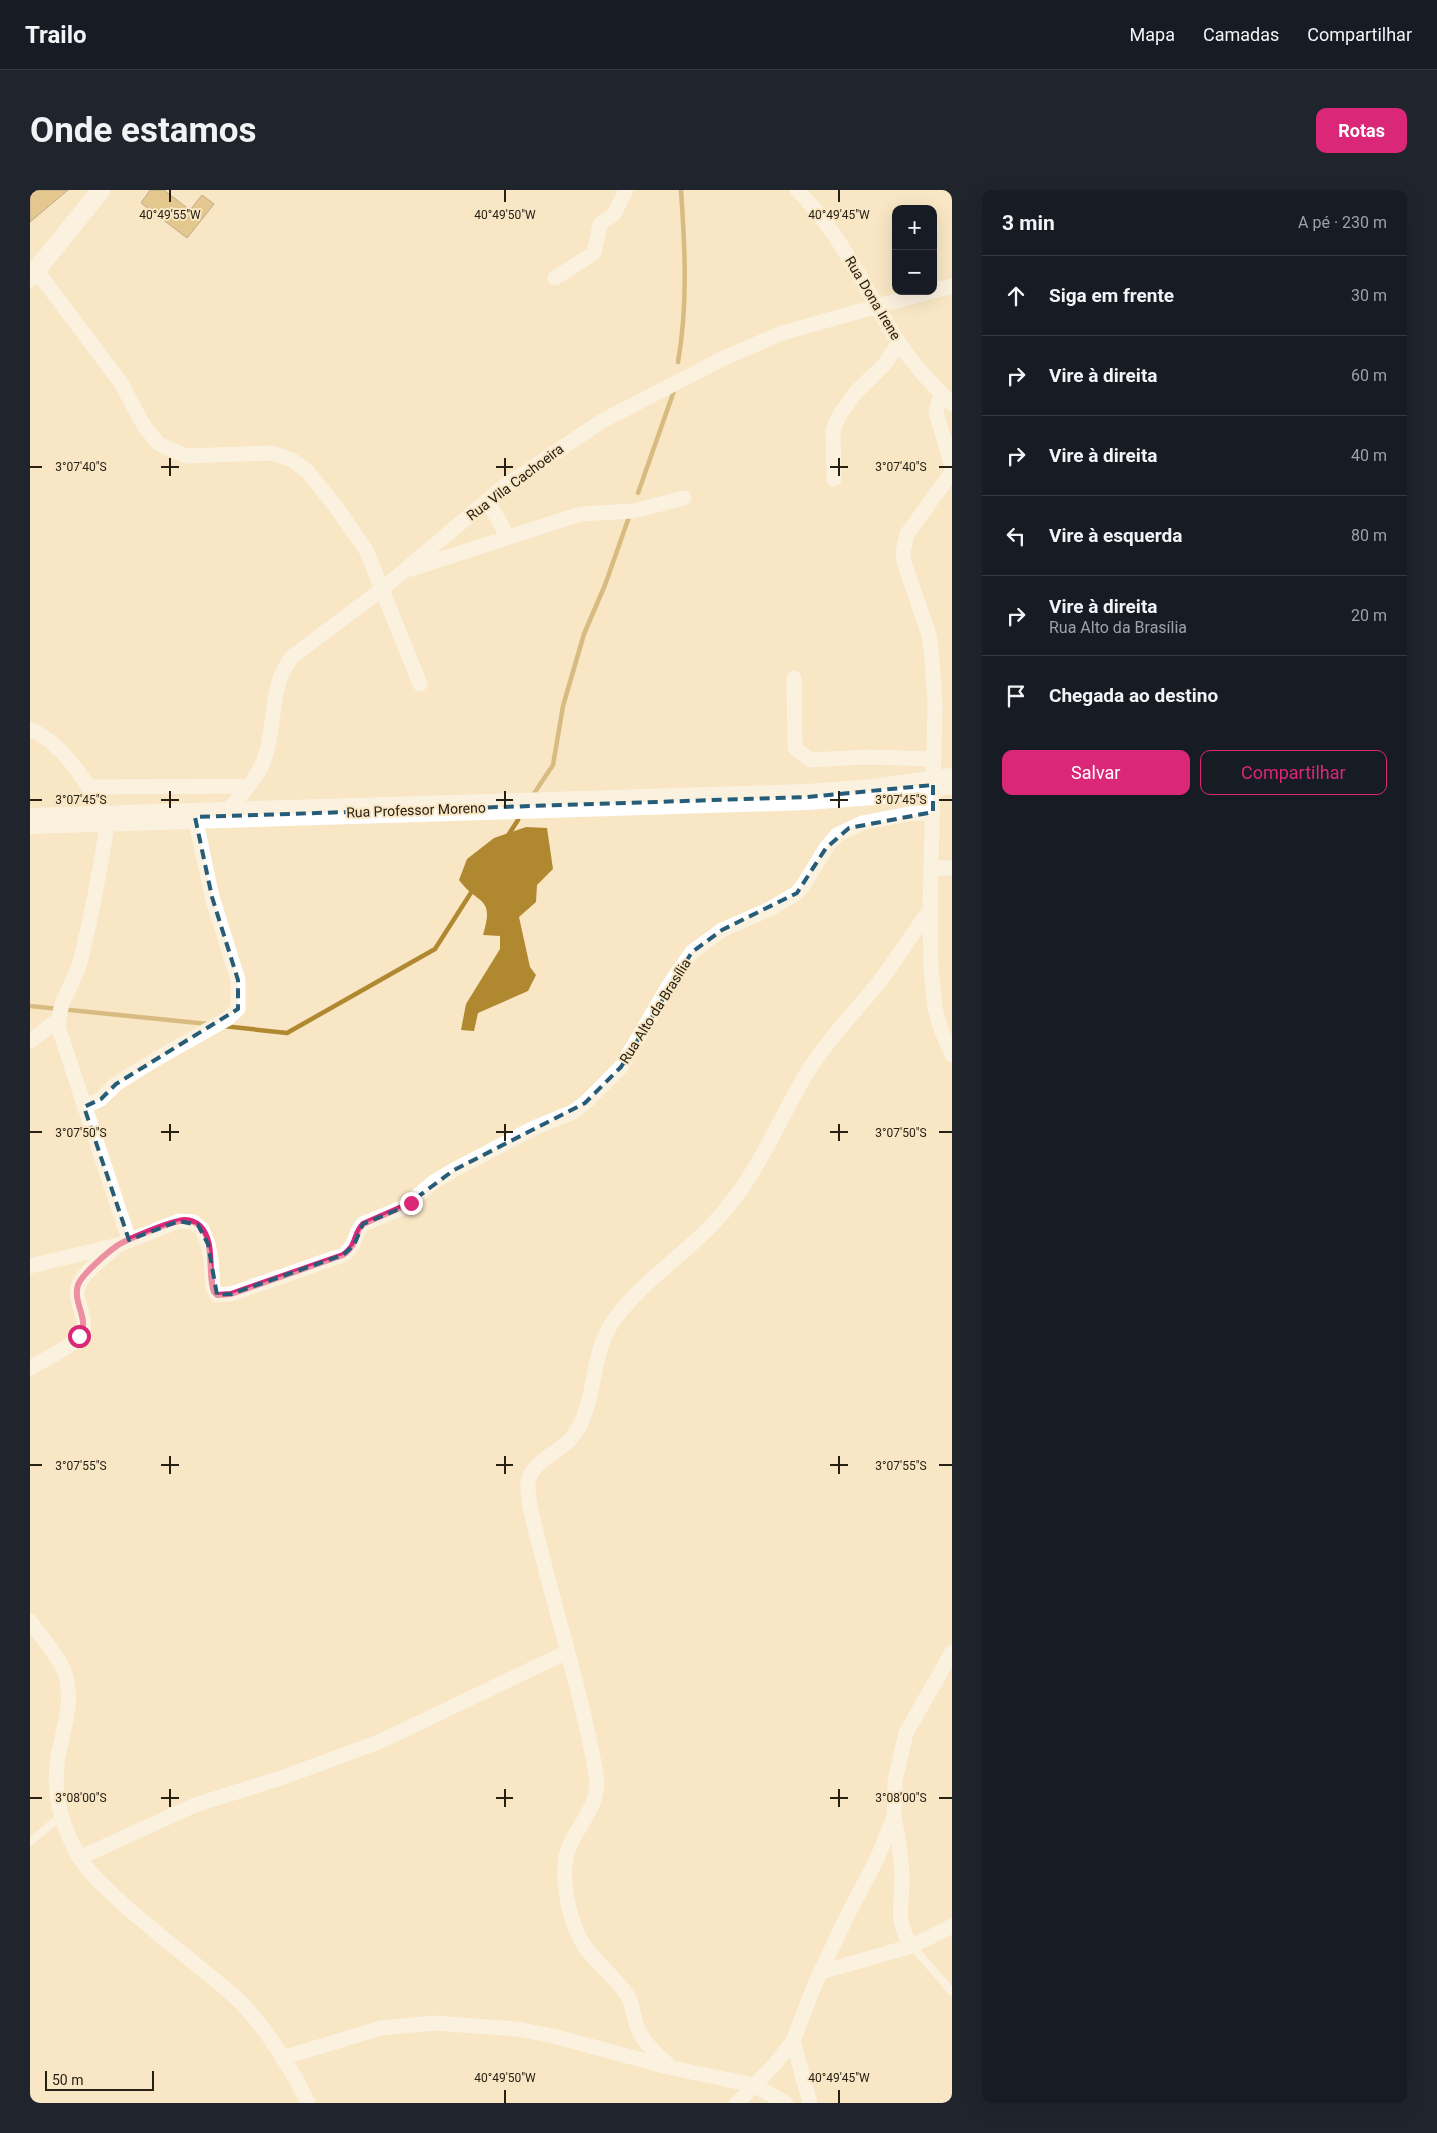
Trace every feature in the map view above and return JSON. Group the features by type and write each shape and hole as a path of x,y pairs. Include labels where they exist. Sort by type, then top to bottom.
{"highway":[{"name":"Rua Professor Moreno","path":"30,821 807,797 942,783"}],"street":[{"path":"101,190 33,274 121,383 144,426 159,444 186,456 272,453 292,460 308,472 366,550 420,684"},
{"path":"555,278 594,253 600,224 614,214 626,190"},
{"name":"Rua Dona Irene","path":"801,191 849,257 899,343 947,399"},
{"name":"Rua Vila Cachoeira","path":"937,290 952,286"},
{"name":"Rua Vila Cachoeira","path":"223,816 258,772 265,759 278,681 286,664 293,656 381,590 502,488 602,421 724,358 782,333 919,295"},
{"path":"834,479 833,430 839,416 856,392 884,365 899,343"},
{"path":"947,399 936,412 952,466"},
{"path":"952,472 907,534 903,552 904,562 929,635 935,706 934,759 942,783 933,812 930,910 931,968 941,1030 952,1055"},
{"path":"402,572 582,514 622,513 684,498"},
{"path":"487,500 508,537"},
{"path":"794,678 795,748 810,760 867,757 934,759"},
{"path":"30,729 52,743 67,758 89,787 108,819 98,882 80,962 64,997 58,1020 59,1029 124,1242"},
{"path":"89,787 247,786"},
{"name":"Rua Alto da Brasília","path":"124,1242 179,1221 193,1222 202,1229 208,1244 214,1292 217,1295 231,1294 343,1255 354,1245 361,1226 404,1207 415,1200 434,1182 454,1170 534,1128 573,1112 586,1103 621,1067 671,982 692,952 722,930 770,909 797,893 837,835 862,823 910,814 933,812"},
{"path":"84,1107 101,1099 116,1084 156,1059 227,1019 238,1009 238,980 212,897 195,817"},
{"path":"931,868 952,868"},
{"path":"672,2068 651,2049 642,2037 629,1997 588,1951 578,1934 571,1916 566,1880 566,1859 570,1844 597,1794 597,1780 534,1520 528,1484 530,1474 538,1465 573,1437 589,1405 601,1346 612,1322 640,1291 724,1212 746,1184 768,1147 807,1072 881,979 930,910"},
{"path":"30,1041 58,1020"},
{"path":"30,1266 124,1242"},
{"path":"30,1368 79,1336 84,1324 78,1303 78,1287 84,1275 124,1242"},
{"path":"30,1621 64,1671 68,1687 68,1707 58,1759 56,1787 64,1827 79,1858 96,1878 135,1915 237,1999 282,2058 308,2103"},
{"path":"79,1858 195,1805 293,1774 382,1741 567,1652"},
{"path":"912,1946 903,1934 900,1924 899,1910 902,1877 898,1835 894,1817 895,1781 906,1734 952,1652"},
{"path":"737,2103 793,2041 821,1972 877,1859 894,1817"},
{"path":"821,1972 912,1946 952,1926"},
{"path":"282,2058 381,2028 434,2023 517,2029 553,2036 672,2068 754,2085 786,2103"},
{"path":"793,2041 801,2063 810,2103"}],"lane":[{"path":"30,1842 61,1816"},
{"path":"912,1946 952,1992"}],"highlighted area":[{"path":"933,785 933,812 849,828 826,848 797,893 722,930 692,952 621,1067 585,1103 454,1170 404,1207 363,1224 354,1245 343,1255 231,1294 217,1295 208,1244 198,1225 179,1221 129,1240 84,1107 101,1099 116,1084 238,1009 238,980 212,897 195,817 807,797"}],"shaded area":[{"path":"526,827 547,828 553,869 537,885 536,902 519,917 530,967 536,975 528,991 478,1013 474,1031 461,1030 466,1004 500,949 500,936 483,935 487,913 486,907 459,880 467,859 494,838"}],"building":[{"path":"30,190 68,190 30,222"},
{"path":"150,190 164,190 190,210 202,195 214,204 187,238 141,203"}],"waterway":[{"path":"678,362 684,298 681,190"},
{"path":"638,493 675,388"},
{"path":"533,795 553,765 563,706 584,634 605,585 629,517"},
{"path":"507,837 518,820"},
{"path":"223,1026 287,1033 435,949 474,888"},
{"path":"30,1006 208,1024"}],"route":[{"path":"79,1336 83,1332 84,1324 77,1293 80,1282 84,1275 118,1245 129,1240 179,1221 198,1224 208,1244 214,1292 217,1295 231,1294 343,1255 354,1245 359,1229 363,1224 411,1203"}]}
